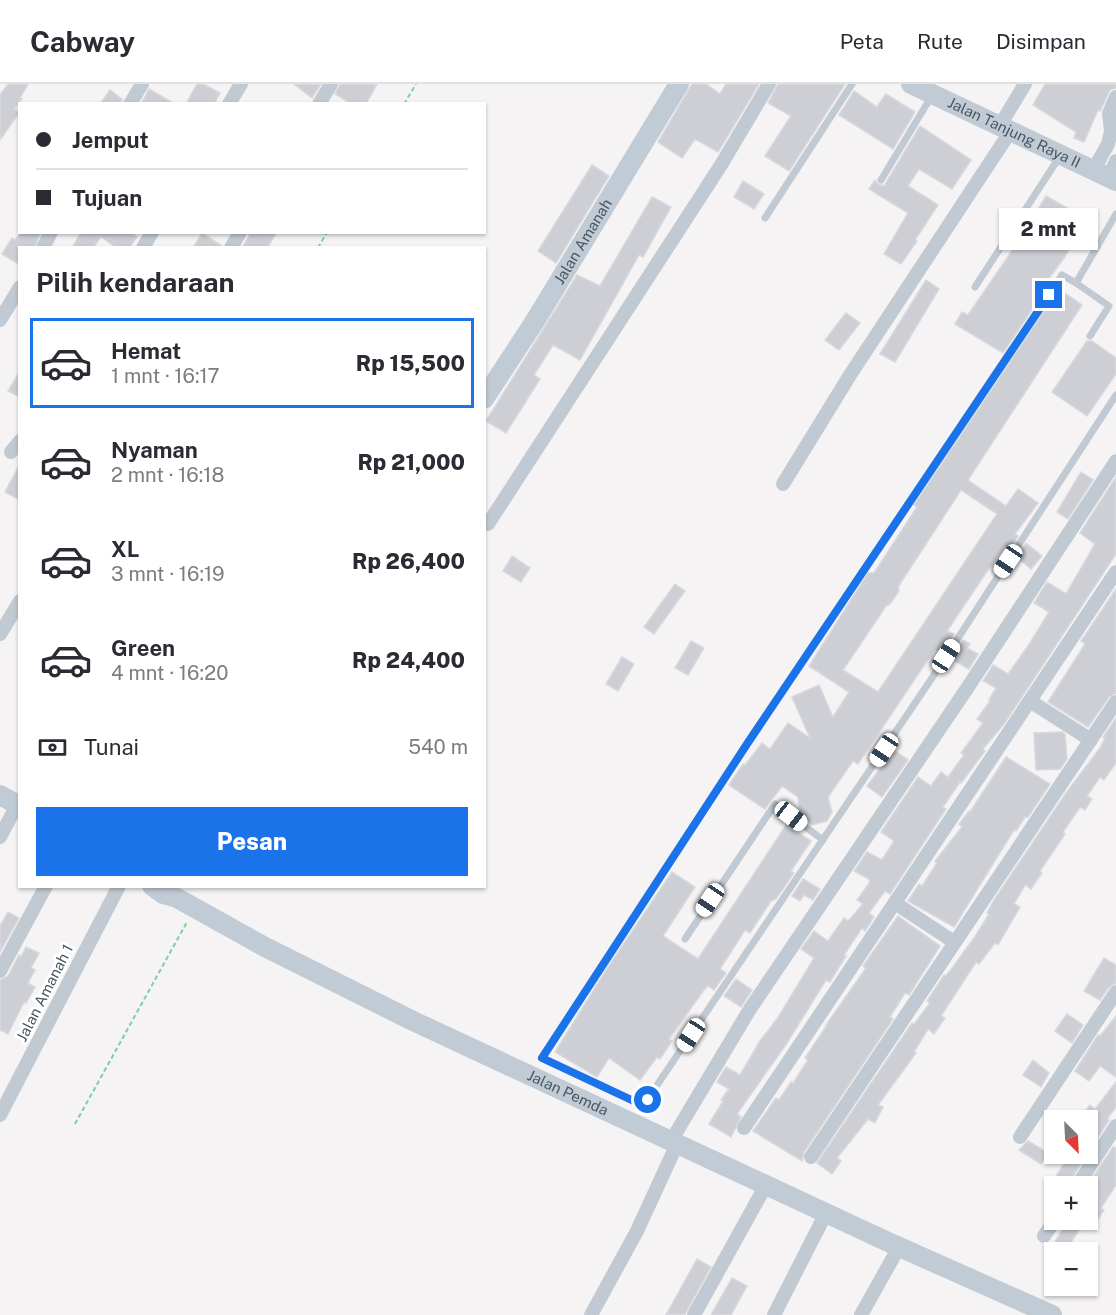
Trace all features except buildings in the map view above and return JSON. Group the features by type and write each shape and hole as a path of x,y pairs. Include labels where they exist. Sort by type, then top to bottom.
{"street":[{"path":"131,102 142,84"},
{"path":"230,102 241,84"},
{"path":"320,102 331,84"},
{"name":"Jalan Amanah","path":"486,396 547,301 679,84"},
{"path":"488,524 721,165 769,84"},
{"path":"783,484 1004,129 1025,84"},
{"name":"Jalan Tanjung Raya II","path":"926,89 1060,156 1108,173"},
{"path":"1108,173 1108,144 1111,131 1109,113 1116,97"},
{"path":"0,320 18,290"},
{"path":"591,1315 638,1231 674,1143 750,1010 968,687 1116,461"},
{"path":"744,1128 1116,572"},
{"path":"0,634 18,604"},
{"path":"1030,701 1091,740"},
{"path":"811,1157 1116,702"},
{"path":"0,837 12,802"},
{"path":"0,971 45,888"},
{"name":"Jalan Amanah 1","path":"0,1115 117,888"},
{"name":"Jalan Pemda","path":"160,888 177,892 195,908 265,947 402,1015 899,1246 1022,1308 1052,1315"},
{"path":"895,903 954,942"},
{"path":"1020,1137 1116,992"},
{"path":"1084,1176 1116,1126"},
{"path":"694,1315 766,1185"},
{"path":"774,1315 825,1213"},
{"path":"1044,1236 1048,1230"},
{"path":"861,1315 899,1246"}],"lane":[{"path":"765,218 852,84"},
{"path":"881,180 926,89"},
{"path":"975,287 1060,156"},
{"path":"1076,283 1116,214"},
{"path":"1090,336 1113,308 1062,275 747,744 542,1058 638,1103 648,1100 934,675 1116,395"},
{"path":"685,939 775,804 823,840"}],"path":[{"path":"405,102 416,84"},
{"path":"75,1124 195,908"}],"route":[{"path":"648,1100 638,1103 542,1058 747,744 1049,295"}]}
